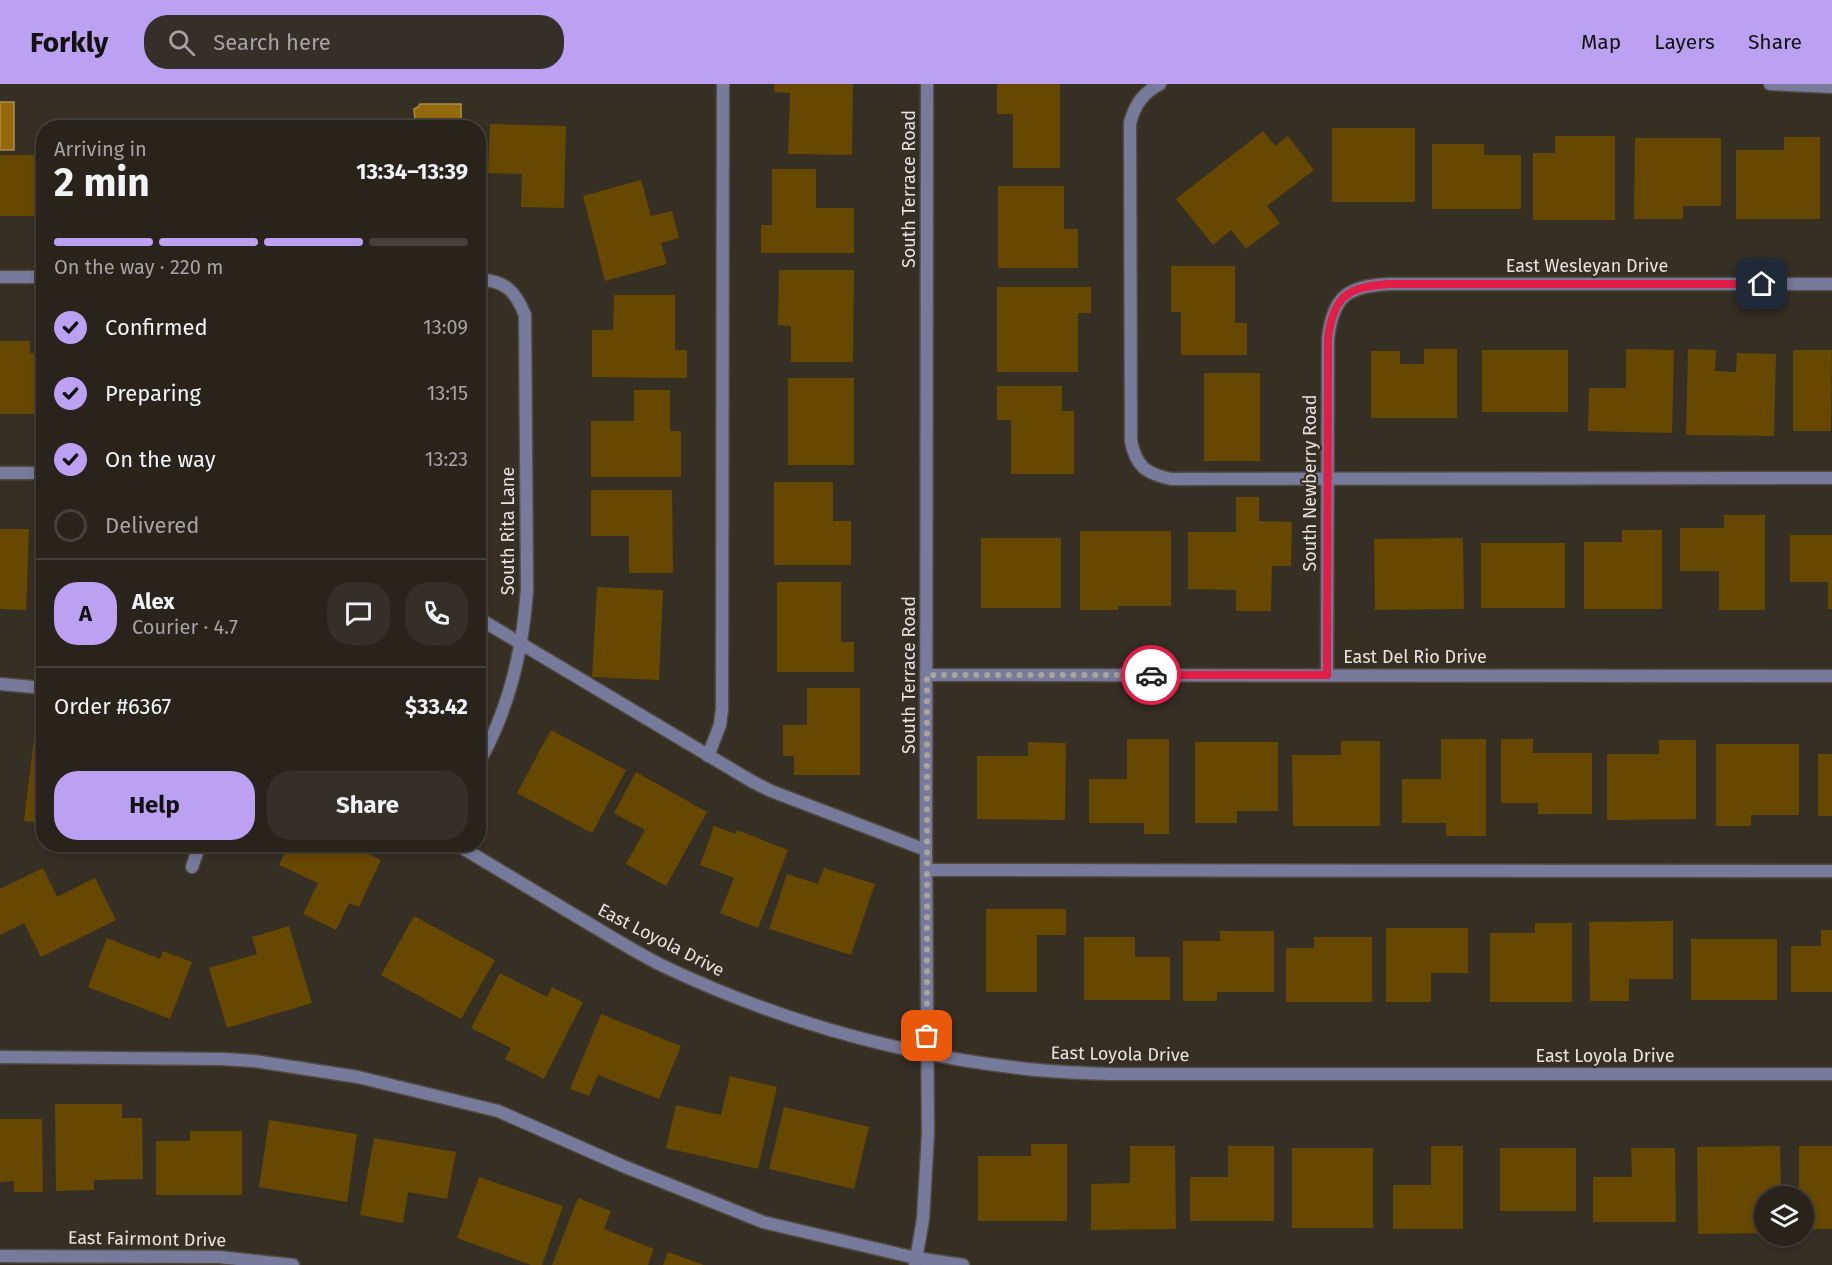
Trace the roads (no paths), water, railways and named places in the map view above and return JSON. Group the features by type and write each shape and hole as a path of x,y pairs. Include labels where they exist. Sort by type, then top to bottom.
{"street":[{"path":"708,756 720,725 722,709 723,84"},
{"name":"South Terrace Road","path":"916,1262 927,1177 927,84"},
{"path":"1160,84 1149,90 1139,100 1130,123 1131,441 1133,454 1142,467 1155,476 1172,479 1832,478"},
{"path":"1770,84 1832,87"},
{"path":"0,277 36,277"},
{"name":"South Rita Lane","path":"486,281 502,284 514,292 525,315 527,589 521,643 506,701 486,748"},
{"name":"East Wesleyan Drive","path":"1344,296 1358,288 1390,284 1832,285"},
{"name":"South Newberry Road","path":"1327,675 1328,339 1336,307 1344,296"},
{"path":"0,472 36,473"},
{"path":"486,623 733,771 771,791 926,850"},
{"name":"East Del Rio Drive","path":"927,675 1832,676"},
{"path":"0,684 36,687"},
{"path":"192,867 197,852"},
{"name":"East Loyola Drive","path":"469,852 629,948 747,1002 822,1027 878,1042 976,1063 1021,1069 1109,1074 1832,1074"},
{"path":"926,870 1832,871"},
{"path":"0,1057 223,1059 293,1066 358,1077 498,1111 623,1166 763,1222 916,1262 963,1265"},
{"name":"East Fairmont Drive","path":"0,1256 219,1257 293,1265"}]}
